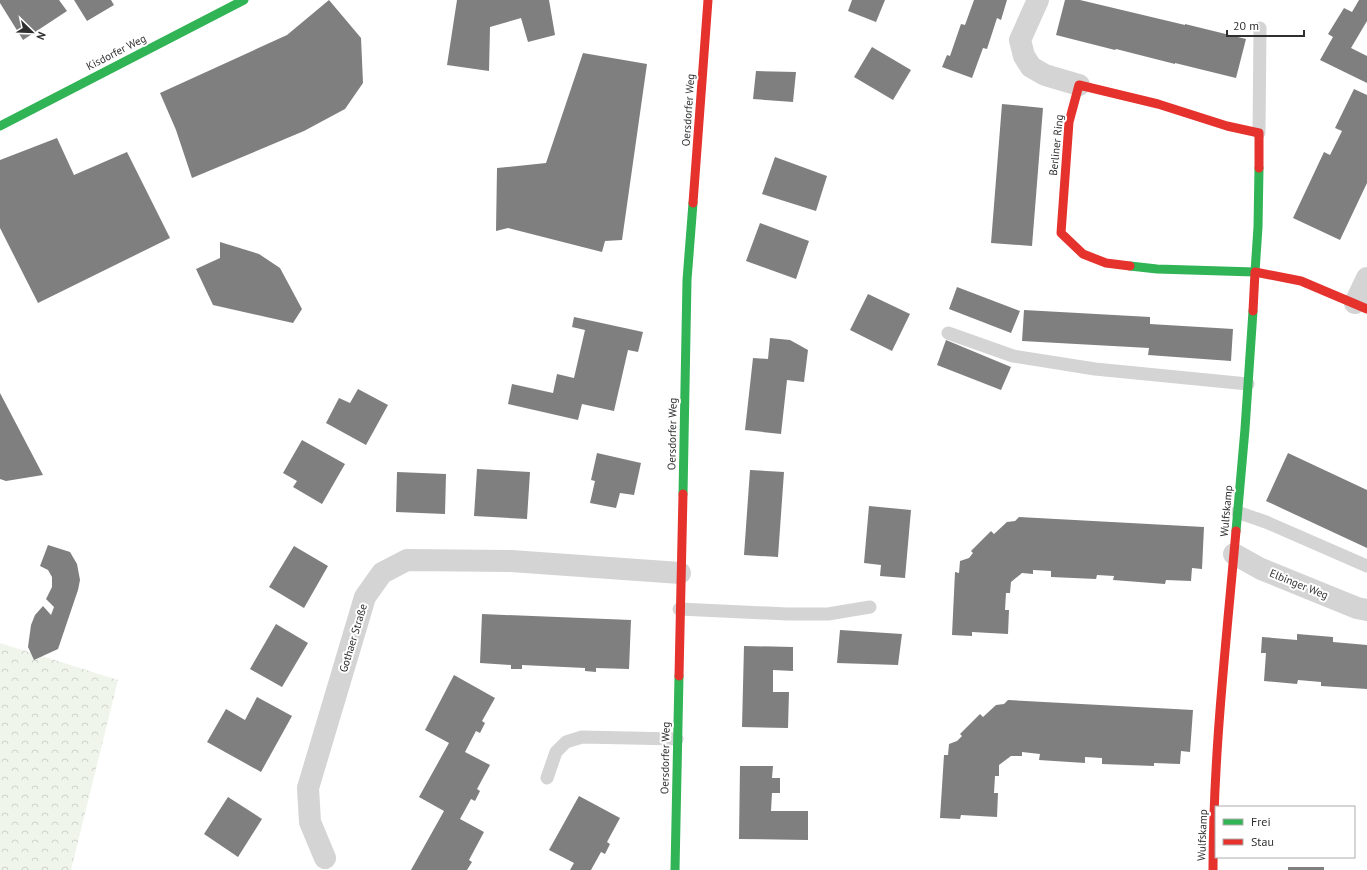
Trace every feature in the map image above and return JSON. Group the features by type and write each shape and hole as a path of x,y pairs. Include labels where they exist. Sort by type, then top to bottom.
{"street":[{"name":"Kisdorfer Weg","path":"0,126 244,0"},
{"name":"Oersdorfer Weg","path":"674,870 687,280 708,0"},
{"path":"1038,0 1020,40 1024,56 1031,67 1045,75 1079,85 1158,104 1227,126 1259,133 1258,227 1255,272 1301,281 1361,306 1367,278"},
{"name":"Berliner Ring","path":"1079,85 1069,122 1061,233 1083,254 1106,263 1157,269 1255,272"},
{"name":"Wulfskamp","path":"1213,870 1217,752 1248,384 1255,272"},
{"name":"Elbinger Weg","path":"1234,554 1261,569 1356,608 1367,610"},
{"name":"Gothaer Straße","path":"325,858 310,822 308,788 365,597 382,573 407,560 511,561 680,573"}],"lane":[{"path":"1259,133 1260,28"},
{"path":"948,333 1013,356 1095,369 1248,384"},
{"path":"1237,512 1266,522 1367,566"},
{"path":"680,609 787,614 821,614 870,607"},
{"path":"546,778 556,752 566,742 582,737 677,739"}],"green space":[{"path":"0,643 118,680 71,870 0,870"}],"building":[{"path":"0,0 59,0 67,11 23,40 0,3"},
{"path":"74,0 111,0 114,5 87,21"},
{"path":"329,0 361,38 363,83 345,109 304,131 192,178 176,130 160,93 287,35"},
{"path":"457,0 549,0 555,35 528,42 521,18 490,27 489,71 447,65"},
{"path":"852,0 885,0 876,22 848,11"},
{"path":"974,0 1007,0 1001,20 997,18 987,49 983,48 972,78 942,67 947,55 950,56 961,24 965,25"},
{"path":"1065,0 1080,0 1246,39 1236,78 1056,35"},
{"path":"1359,0 1367,0 1367,21 1351,48 1367,56 1367,83 1320,60 1333,37 1328,34 1344,8 1352,12"},
{"path":"872,47 911,70 893,100 854,77"},
{"path":"583,53 647,64 622,240 605,241 602,252 508,228 496,231 497,168 546,163"},
{"path":"756,71 796,72 793,102 753,99"},
{"path":"1354,89 1367,95 1367,183 1340,240 1293,218 1324,152 1330,155 1342,131 1335,128"},
{"path":"1002,104 1043,108 1032,246 991,243"},
{"path":"57,138 74,175 127,152 170,238 38,303 0,228 0,160"},
{"path":"775,157 827,176 816,211 762,194"},
{"path":"760,223 809,241 796,279 746,261"},
{"path":"220,242 259,254 280,268 302,309 293,323 213,305 196,269 220,258"},
{"path":"957,287 1020,311 1011,333 949,309"},
{"path":"868,294 910,314 892,351 850,330"},
{"path":"1024,310 1150,317 1150,324 1233,329 1231,361 1148,355 1149,348 1022,341"},
{"path":"574,317 643,332 638,352 628,350 614,411 582,404 578,420 508,404 512,384 553,393 557,374 574,378 585,330 572,327"},
{"path":"770,338 790,340 808,350 804,382 787,380 781,434 745,430 753,358 768,359"},
{"path":"946,340 1011,367 1001,390 937,365"},
{"path":"358,389 388,405 366,445 326,423 339,398 350,403"},
{"path":"0,393 43,475 6,481 0,479"},
{"path":"302,440 345,464 322,504 293,487 297,481 283,473"},
{"path":"597,453 641,463 634,495 620,493 616,508 590,503 595,481 591,480"},
{"path":"1288,453 1367,490 1367,548 1266,501"},
{"path":"477,469 530,472 527,519 474,516"},
{"path":"750,470 784,472 778,557 744,555"},
{"path":"397,472 446,474 445,514 396,512"},
{"path":"869,506 911,510 905,578 880,576 881,565 864,563"},
{"path":"1019,517 1204,527 1202,569 1192,568 1191,581 1166,580 1165,584 1113,580 1114,576 1097,575 1096,579 1051,577 1051,571 1033,570 1033,574 1022,573 1011,582 1010,593 1006,593 1005,610 1009,610 1008,634 972,632 972,636 952,635 955,572 959,573 960,561 969,558 973,553 971,551 991,531 994,534 1007,522 1015,521"},
{"path":"48,545 70,552 77,564 80,580 58,649 34,660 28,647 31,625 35,615 43,606 51,615 54,607 46,599 52,587 52,577 48,570 40,566"},
{"path":"294,546 328,566 304,608 269,587"},
{"path":"482,614 631,620 629,669 596,668 596,672 585,671 585,668 522,665 522,669 511,669 511,665 480,663"},
{"path":"276,624 308,643 282,687 250,669"},
{"path":"840,630 902,634 898,665 837,663"},
{"path":"1297,634 1333,637 1333,642 1367,645 1367,689 1321,686 1321,682 1298,680 1297,684 1264,681 1266,653 1261,653 1262,637 1297,640"},
{"path":"744,646 793,647 793,671 773,670 773,692 789,692 788,728 742,727"},
{"path":"454,675 495,698 482,721 485,723 480,733 476,731 465,752 490,765 477,789 480,791 475,801 471,799 460,819 484,832 469,860 472,862 467,870 411,870 444,811 419,797 449,743 425,730"},
{"path":"257,697 292,716 261,772 207,742 226,709 245,720"},
{"path":"1008,700 1193,710 1190,752 1181,751 1180,764 1154,763 1154,766 1102,764 1102,758 1085,757 1085,763 1039,760 1040,754 1022,752 1022,756 1011,756 999,765 999,776 995,776 994,793 998,793 997,817 961,815 960,819 940,818 944,755 948,755 949,744 957,741 962,736 960,734 980,714 983,717 996,705 1004,704"},
{"path":"740,766 773,766 772,778 780,778 780,793 772,793 771,811 808,811 808,840 739,839"},
{"path":"579,796 620,818 607,842 610,844 605,854 601,852 591,870 570,870 574,863 549,850"},
{"path":"228,797 262,819 238,857 204,834"},
{"path":"1288,867 1324,867 1324,870 1288,870"}],"traffic: fast":[{"path":"0,126 244,0"},
{"path":"1130,266 1157,269 1255,272 1258,227 1259,168"},
{"path":"683,494 687,280 693,203"},
{"path":"1236,531 1253,311"},
{"path":"675,870 679,676"}],"traffic: jam":[{"path":"693,203 708,0"},
{"path":"1079,85 1158,104 1227,126 1259,133 1259,168"},
{"path":"1079,85 1069,122 1061,233 1083,254 1106,263 1130,266"},
{"path":"1253,311 1255,272 1301,281 1367,309"},
{"path":"679,676 683,494"},
{"path":"1213,870 1215,785 1224,658 1236,531"}]}
